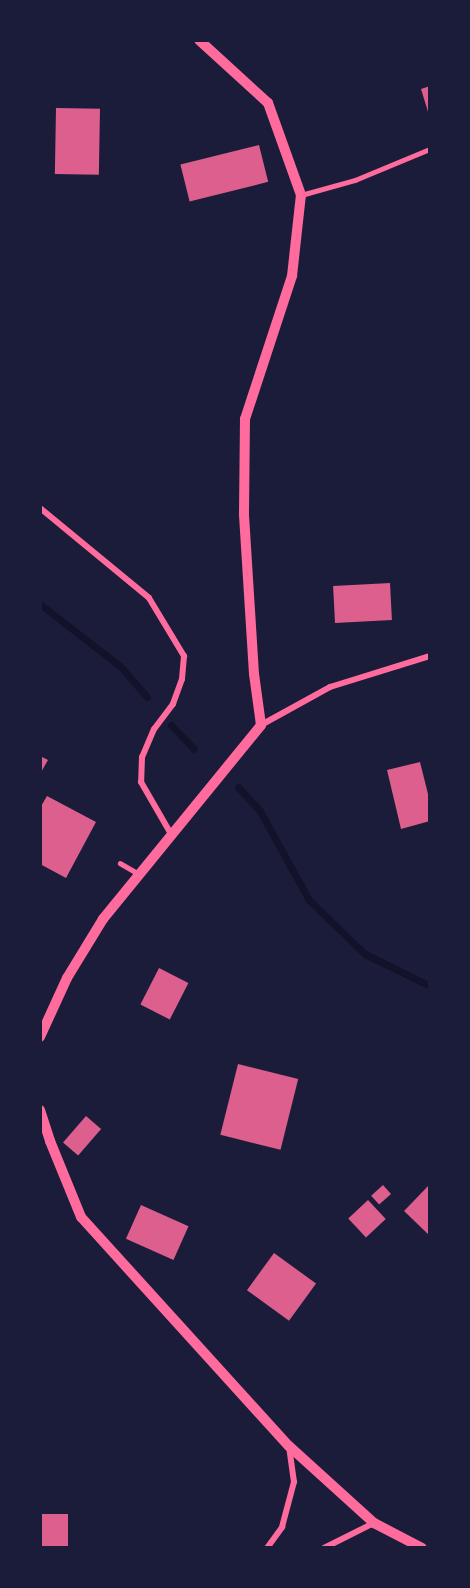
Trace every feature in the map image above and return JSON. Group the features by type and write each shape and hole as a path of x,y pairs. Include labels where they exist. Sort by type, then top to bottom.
{"street":[{"path":"199,40 268,103 301,195 292,276 245,419 244,513 254,674 261,725"},
{"path":"40,508 149,598 184,656 182,679 173,704 154,729 142,757 141,782 171,834"},
{"path":"40,1037 67,978 103,919 261,725 330,687 429,656"},
{"path":"40,1110 81,1217 289,1446 374,1523 422,1548"},
{"path":"267,1548 282,1527 294,1482 289,1446"},
{"path":"324,1548 374,1523"}],"lane":[{"path":"301,195 355,180 429,149"},
{"path":"120,863 139,874"}],"building":[{"path":"430,86 430,115 429,115 421,89"},
{"path":"56,108 100,109 99,175 55,174"},
{"path":"259,145 268,182 190,201 180,165"},
{"path":"390,583 392,620 335,623 333,586"},
{"path":"40,756 48,760 40,774"},
{"path":"420,762 430,802 430,821 401,829 387,770"},
{"path":"47,796 96,822 66,878 40,864 40,808"},
{"path":"159,968 188,983 170,1020 140,1005"},
{"path":"238,1064 298,1079 280,1150 220,1135"},
{"path":"86,1116 101,1129 78,1156 63,1142"},
{"path":"430,1184 430,1236 404,1211"},
{"path":"383,1185 391,1194 379,1205 371,1196"},
{"path":"368,1200 386,1219 366,1237 348,1218"},
{"path":"141,1205 189,1226 173,1260 126,1239"},
{"path":"274,1253 316,1284 289,1321 247,1290"},
{"path":"40,1514 68,1514 68,1548 40,1548"}],"waterway":[{"path":"40,604 120,666 147,697"},
{"path":"171,725 194,749"},
{"path":"238,787 260,811 309,900 365,954 430,986"}]}
